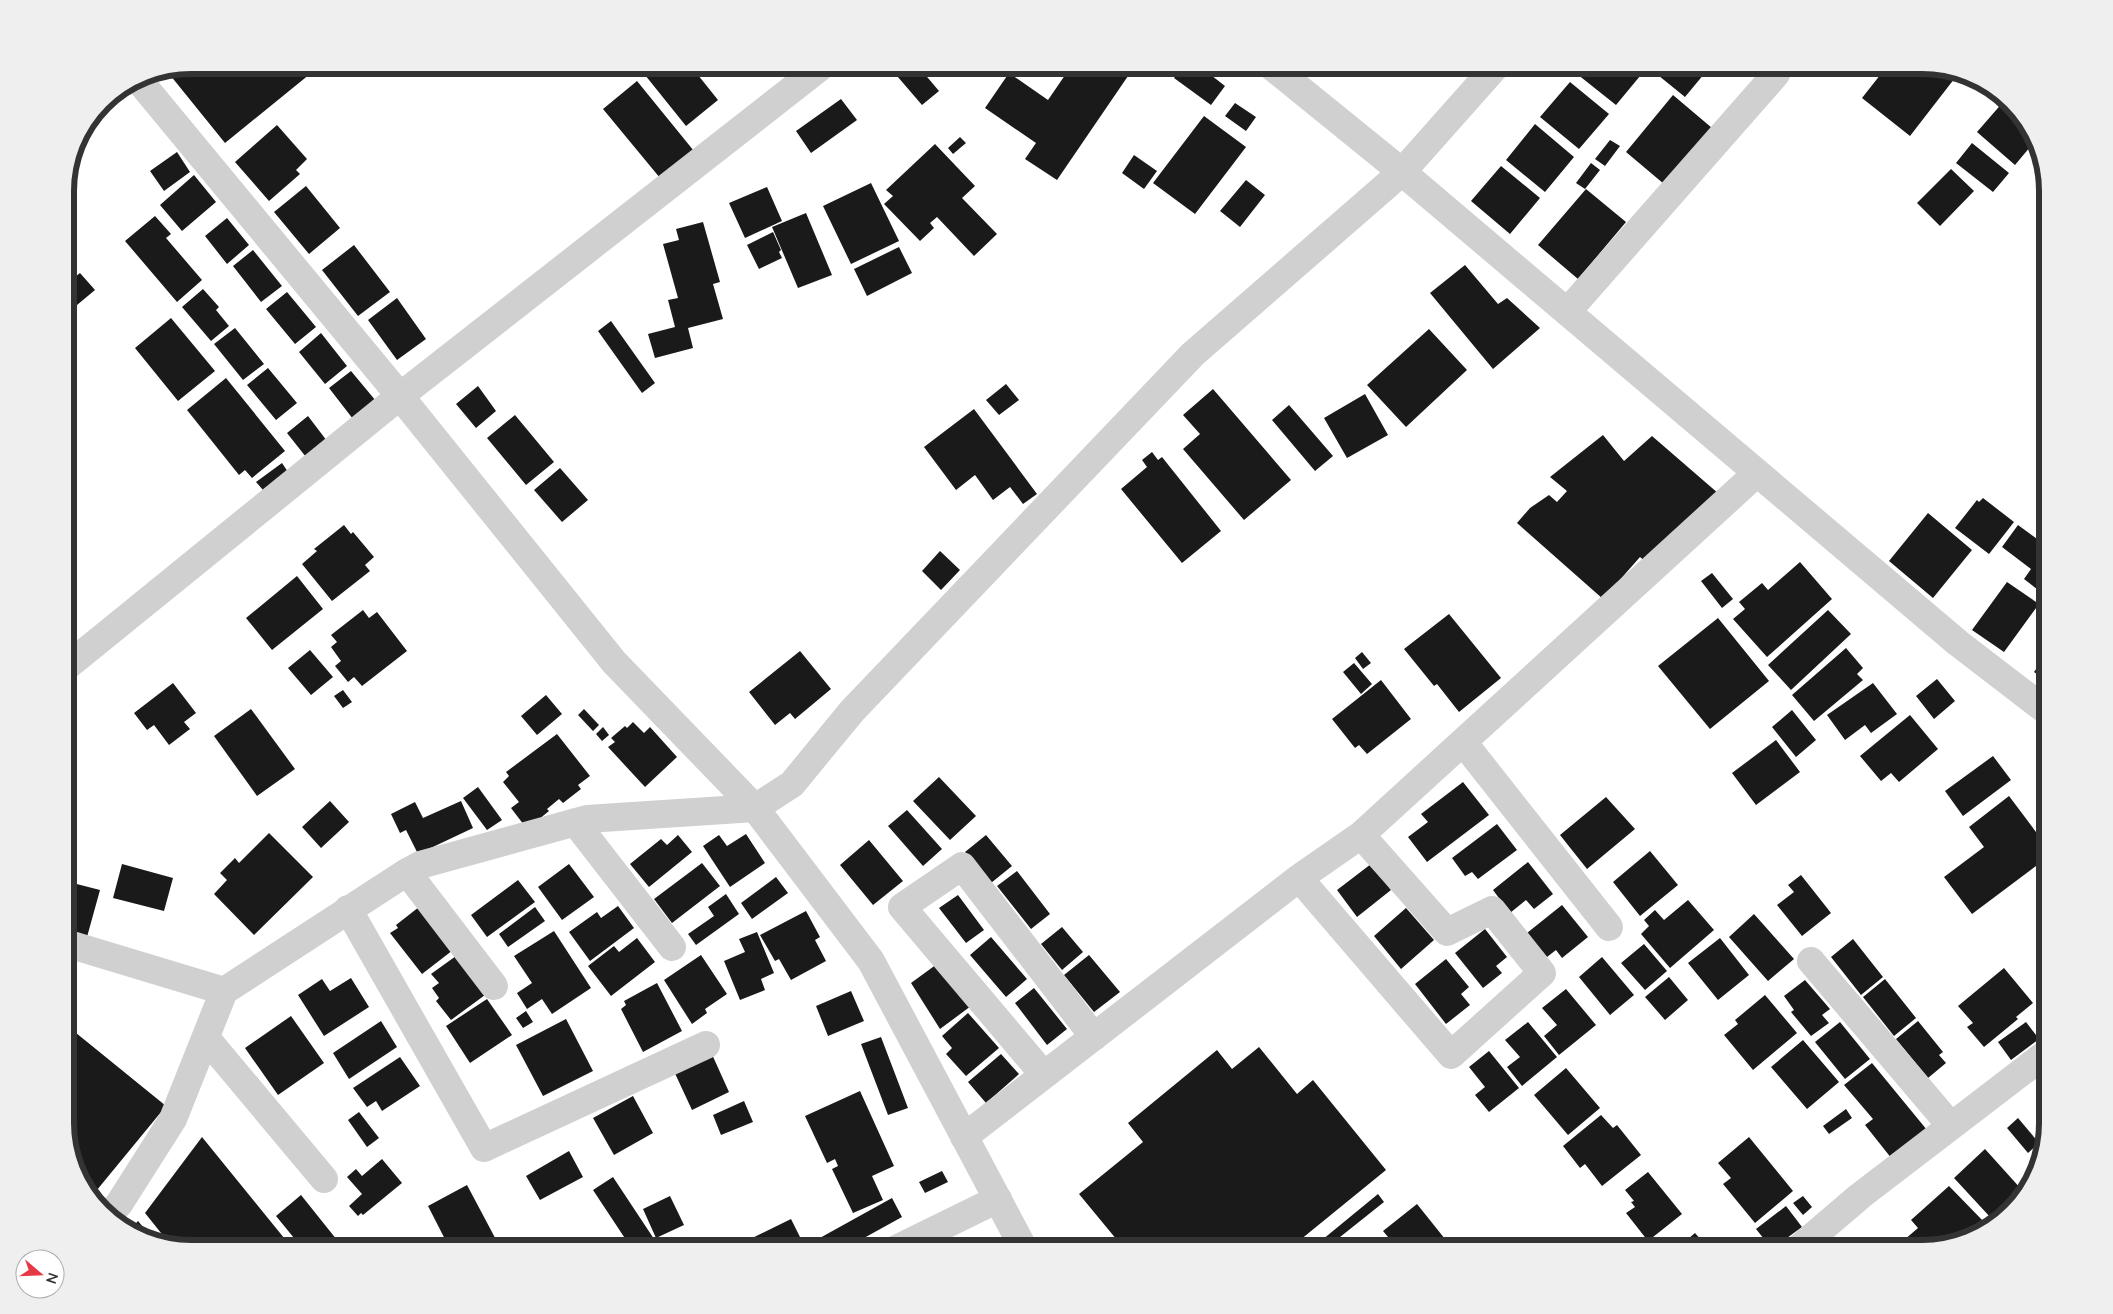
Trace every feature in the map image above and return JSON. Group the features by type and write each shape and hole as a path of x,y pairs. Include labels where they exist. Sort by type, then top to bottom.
{"street":[{"path":"74,661 400,396 811,74"},
{"path":"1281,74 1402,172 1977,659 2039,705"},
{"path":"113,1211 173,1119 224,991 348,909 420,864 587,819 755,808 792,784 852,711 1192,354 1402,172 1489,74"},
{"path":"1567,312 1776,74"},
{"path":"142,85 400,396 614,662 755,808 871,961 1019,1240"},
{"path":"964,1138 1299,878 1361,835 1757,473"},
{"path":"1463,742 1609,927"},
{"path":"575,822 672,947"},
{"path":"1299,878 1451,1055 1542,973 1492,910 1447,932 1361,835"},
{"path":"1044,1075 902,907 962,866 1094,1037"},
{"path":"407,872 494,986"},
{"path":"348,909 484,1148 706,1045"},
{"path":"74,946 224,991"},
{"path":"1811,960 1951,1126"},
{"path":"206,1038 324,1179"},
{"path":"1809,1240 1860,1196 2039,1059"},
{"path":"914,1240 998,1199"}],"building":[{"path":"190,74 310,74 225,143 171,76"},
{"path":"644,74 697,74 718,100 686,126"},
{"path":"895,74 925,74 939,91 922,105"},
{"path":"1008,74 1048,100 1066,74 1125,74 1128,76 1057,180 1025,159 1036,143 985,108"},
{"path":"1177,74 1210,74 1225,86 1211,105 1174,78"},
{"path":"1577,74 1642,74 1616,105"},
{"path":"1657,74 1704,74 1685,97"},
{"path":"1881,74 1923,74 1954,79 1910,136 1862,98"},
{"path":"637,81 698,156 665,184 603,109"},
{"path":"1570,82 1609,114 1579,149 1540,117"},
{"path":"1673,95 1712,128 1664,184 1626,152"},
{"path":"841,99 857,120 811,153 796,131"},
{"path":"1235,103 1256,117 1246,131 1225,116"},
{"path":"2001,104 2024,132 2030,147 2015,165 1977,132"},
{"path":"1204,116 1246,147 1195,214 1153,183"},
{"path":"1535,124 1574,157 1545,192 1506,160"},
{"path":"277,125 307,159 296,170 300,174 269,201 235,162"},
{"path":"960,137 966,143 953,154 948,148"},
{"path":"1610,140 1620,146 1605,166 1595,159"},
{"path":"1972,143 2009,173 1993,192 1956,163"},
{"path":"935,144 975,186 962,198 997,234 974,256 937,217 930,223 934,228 920,241 884,204 893,196 886,190"},
{"path":"177,152 190,172 164,191 150,171"},
{"path":"1134,155 1157,171 1144,189 1122,173"},
{"path":"1591,163 1600,170 1585,189 1576,183"},
{"path":"1501,166 1540,198 1510,234 1471,201"},
{"path":"1951,169 1974,191 1940,226 1917,203"},
{"path":"194,175 216,202 182,231 160,205"},
{"path":"1246,180 1265,195 1240,227 1220,211"},
{"path":"871,183 899,241 851,264 823,206"},
{"path":"306,186 340,228 309,254 274,212"},
{"path":"767,187 782,221 745,238 729,203"},
{"path":"1586,189 1626,222 1578,279 1538,245"},
{"path":"806,213 832,275 798,288 772,227"},
{"path":"155,216 171,234 166,238 202,280 177,302 125,241"},
{"path":"227,218 249,245 227,264 205,236"},
{"path":"703,222 720,282 713,284 723,319 688,328 693,348 655,358 648,334 675,327 668,300 678,298 663,244 679,240 676,229"},
{"path":"773,232 781,250 779,252 782,258 759,269 747,245"},
{"path":"354,245 390,292 358,316 322,270"},
{"path":"899,247 912,273 867,296 854,269"},
{"path":"253,250 282,286 261,302 233,266"},
{"path":"1465,265 1498,304 1507,298 1540,328 1493,369 1430,293"},
{"path":"80,273 95,290 74,308 74,278"},
{"path":"203,289 219,307 216,310 229,326 211,341 182,307"},
{"path":"287,292 316,327 295,344 266,309"},
{"path":"397,298 426,339 397,360 368,320"},
{"path":"171,318 215,371 178,401 135,348"},
{"path":"611,321 655,383 642,393 598,331"},
{"path":"235,328 264,364 243,380 214,344"},
{"path":"1429,329 1467,370 1406,427 1367,385"},
{"path":"321,333 347,366 325,384 299,352"},
{"path":"268,368 297,403 276,420 247,385"},
{"path":"351,371 376,401 353,419 329,388"},
{"path":"226,378 285,451 252,478 245,470 239,475 187,410"},
{"path":"1006,384 1019,400 999,415 986,400"},
{"path":"478,386 496,411 476,428 456,404"},
{"path":"1213,389 1291,480 1244,520 1183,449 1200,434 1183,415"},
{"path":"1365,394 1388,435 1347,458 1324,418"},
{"path":"1289,405 1333,456 1315,471 1272,420"},
{"path":"974,409 1037,494 1023,504 1010,487 993,500 975,475 956,490 924,447"},
{"path":"515,415 554,462 526,485 487,438"},
{"path":"308,416 327,441 306,457 287,433"},
{"path":"1603,435 1624,461 1652,436 1719,494 1647,563 1640,557 1603,599 1517,523 1530,508 1549,495 1557,502 1567,491 1550,477"},
{"path":"1152,452 1158,460 1162,457 1221,531 1182,563 1121,489 1147,467 1142,460"},
{"path":"282,463 288,472 263,490 256,482"},
{"path":"560,468 588,500 562,522 534,490"},
{"path":"1983,498 2014,522 1989,554 1955,528 1977,500 1979,502"},
{"path":"1928,513 1972,550 1933,598 1889,561"},
{"path":"344,525 351,534 353,532 374,557 365,565 370,571 332,601 302,564 317,551 314,549"},
{"path":"2018,525 2039,540 2039,591 2024,579 2031,569 2002,547"},
{"path":"940,551 960,570 941,590 922,571"},
{"path":"1800,562 1832,599 1767,657 1733,619 1745,609 1739,602 1762,583 1768,590"},
{"path":"1712,573 1733,599 1722,608 1701,581"},
{"path":"297,576 323,609 272,650 246,618"},
{"path":"2007,582 2039,604 2004,652 1972,630"},
{"path":"363,610 369,618 377,612 407,651 362,686 354,677 348,682 335,666 341,661 331,647 337,642 331,635"},
{"path":"1828,610 1851,634 1791,690 1768,665"},
{"path":"1449,614 1501,678 1459,712 1437,684 1434,686 1404,649"},
{"path":"1718,618 1769,681 1710,729 1658,666"},
{"path":"1846,648 1863,668 1857,674 1863,680 1814,721 1792,695"},
{"path":"310,650 333,677 311,695 288,668"},
{"path":"800,651 831,689 795,719 790,713 775,725 749,692"},
{"path":"1362,652 1371,663 1363,669 1355,658"},
{"path":"1354,663 1372,684 1361,694 1343,672"},
{"path":"2039,665 2039,676 2034,672"},
{"path":"1937,679 1955,701 1934,719 1916,696"},
{"path":"1381,680 1411,719 1367,754 1359,745 1355,748 1332,719"},
{"path":"173,683 196,713 184,722 190,729 169,745 154,725 147,730 134,713"},
{"path":"1873,683 1897,714 1871,733 1865,725 1845,740 1827,715"},
{"path":"343,690 352,702 343,708 334,696"},
{"path":"546,695 562,714 537,735 521,716"},
{"path":"251,709 295,769 257,796 214,736"},
{"path":"584,709 599,725 593,731 578,715"},
{"path":"1792,710 1816,740 1796,757 1772,727"},
{"path":"1910,715 1938,749 1899,782 1891,773 1881,781 1860,756"},
{"path":"633,722 644,733 650,727 677,757 645,787 608,747 615,742 611,738"},
{"path":"603,727 609,735 602,741 596,734"},
{"path":"557,734 590,776 578,785 581,789 563,803 559,799 547,809 549,811 527,829 511,808 519,802 503,782 509,776 506,772"},
{"path":"1776,740 1800,772 1756,805 1732,773"},
{"path":"1993,756 2011,780 1963,816 1945,791"},
{"path":"939,777 976,816 950,840 913,801"},
{"path":"1463,782 1489,815 1427,862 1408,837 1428,822 1421,814"},
{"path":"478,787 502,820 487,830 463,798"},
{"path":"2009,796 2039,836 2039,864 1972,914 1944,877 1984,847 1969,827"},
{"path":"1606,797 1635,829 1587,869 1560,835"},
{"path":"330,801 349,822 321,848 302,827"},
{"path":"461,801 473,828 418,854 406,830 400,833 391,814 415,802 423,818"},
{"path":"907,810 942,849 923,866 888,826"},
{"path":"1497,824 1517,850 1478,879 1472,872 1465,876 1452,858"},
{"path":"269,833 313,877 254,935 214,894 227,880 220,873 235,858 239,863"},
{"path":"746,834 765,863 730,887 703,846 719,835 727,846"},
{"path":"678,835 692,852 649,887 630,864 661,839 667,845"},
{"path":"986,835 1012,866 991,883 965,852"},
{"path":"869,840 903,881 873,905 840,865"},
{"path":"1650,851 1678,885 1640,916 1613,882"},
{"path":"1528,862 1553,894 1534,909 1526,900 1510,913 1493,890"},
{"path":"702,863 720,886 672,923 654,899"},
{"path":"122,864 173,878 164,911 113,898"},
{"path":"569,864 594,897 562,920 538,887"},
{"path":"1371,864 1391,890 1357,917 1337,890"},
{"path":"1017,871 1050,914 1031,929 997,886"},
{"path":"1801,875 1831,913 1802,936 1777,905 1794,892 1788,885"},
{"path":"776,877 788,893 752,919 741,903"},
{"path":"518,880 535,902 487,937 471,915"},
{"path":"74,883 100,890 87,937 74,933"},
{"path":"726,894 739,914 696,945 688,934 714,916 708,907"},
{"path":"958,895 984,930 966,943 939,908"},
{"path":"1688,900 1714,930 1670,968 1641,934 1649,926 1644,920 1655,910 1664,920"},
{"path":"1562,905 1588,937 1562,958 1556,950 1547,957 1527,933"},
{"path":"618,906 634,928 590,961 569,932 597,912 601,918"},
{"path":"419,907 453,950 422,974 390,933 398,928 396,925"},
{"path":"535,907 545,921 508,947 499,934"},
{"path":"1406,908 1434,940 1401,969 1374,936"},
{"path":"806,911 820,937 815,940 826,961 791,980 779,959 775,961 760,935"},
{"path":"1754,914 1794,959 1768,981 1729,937"},
{"path":"1062,927 1083,952 1062,970 1041,944"},
{"path":"1485,929 1507,957 1496,966 1502,973 1483,988 1455,953"},
{"path":"554,931 591,988 552,1014 542,999 527,1009 517,993 532,983 514,956"},
{"path":"757,932 774,973 761,979 765,990 740,1000 724,961 745,952 739,939"},
{"path":"991,937 1027,979 1006,997 970,955"},
{"path":"637,938 655,962 611,996 588,966 614,946 619,952"},
{"path":"1720,938 1749,975 1718,1000 1688,963"},
{"path":"1853,939 1883,977 1861,995 1831,957"},
{"path":"1644,944 1667,971 1645,990 1621,963"},
{"path":"701,955 727,994 705,1009 707,1013 692,1024 664,980"},
{"path":"1089,955 1120,992 1094,1012 1064,975"},
{"path":"456,956 485,995 451,1020 436,1001 439,998 432,988 439,983 431,974"},
{"path":"1602,957 1634,995 1610,1015 1579,977"},
{"path":"1446,959 1469,987 1461,994 1470,1005 1446,1024 1415,984"},
{"path":"937,964 971,1006 940,1029 911,983"},
{"path":"2004,968 2033,1003 2016,1017 2018,1019 1984,1047 1967,1027 1973,1023 1958,1006"},
{"path":"1669,977 1688,1000 1665,1020 1645,997"},
{"path":"351,978 369,1007 324,1036 298,995 322,979 330,991"},
{"path":"1885,979 1916,1018 1894,1036 1863,997"},
{"path":"1805,980 1830,1009 1822,1015 1829,1023 1811,1036 1791,1012 1794,1010 1784,996"},
{"path":"657,983 682,1031 643,1052 621,1009 626,1005 624,1001"},
{"path":"1034,988 1067,1029 1047,1045 1015,1003"},
{"path":"1566,989 1596,1025 1559,1055 1544,1036 1557,1025 1542,1008"},
{"path":"851,991 864,1021 828,1036 816,1006"},
{"path":"1765,995 1797,1033 1753,1070 1724,1035 1738,1024 1735,1020"},
{"path":"487,999 512,1035 470,1063 446,1026"},
{"path":"526,1011 533,1022 523,1028 516,1018"},
{"path":"968,1013 999,1048 966,1076 946,1054 952,1048 942,1036"},
{"path":"291,1016 324,1063 278,1095 245,1048"},
{"path":"566,1019 593,1071 543,1096 516,1045"},
{"path":"381,1021 397,1047 349,1079 333,1053"},
{"path":"1918,1021 1943,1052 1939,1055 1946,1063 1928,1078 1896,1039"},
{"path":"1528,1022 1557,1057 1522,1086 1507,1067 1520,1057 1505,1040"},
{"path":"1840,1022 1870,1059 1845,1079 1815,1042"},
{"path":"2026,1022 2039,1039 2011,1060 1998,1042"},
{"path":"74,1031 166,1106 96,1192 89,1182 76,1146 74,1131"},
{"path":"881,1037 908,1108 888,1115 861,1044"},
{"path":"1803,1040 1839,1082 1807,1109 1771,1067"},
{"path":"1259,1047 1297,1094 1313,1080 1386,1170 1300,1240 1117,1240 1079,1194 1143,1142 1128,1123 1217,1050 1232,1069"},
{"path":"710,1050 729,1092 692,1110 672,1067"},
{"path":"1489,1051 1519,1088 1489,1112 1475,1095 1485,1087 1469,1067"},
{"path":"1001,1054 1019,1074 986,1103 968,1082"},
{"path":"400,1057 420,1086 382,1111 376,1101 367,1107 353,1088"},
{"path":"1872,1063 1927,1130 1892,1159 1865,1125 1873,1119 1844,1085"},
{"path":"1566,1068 1600,1108 1568,1135 1534,1095"},
{"path":"860,1091 894,1166 872,1176 883,1200 853,1213 832,1169 838,1166 835,1159 827,1163 805,1116"},
{"path":"633,1096 653,1133 614,1155 593,1118"},
{"path":"744,1101 753,1122 721,1135 713,1115"},
{"path":"1846,1109 1852,1118 1829,1134 1823,1126"},
{"path":"359,1112 379,1138 367,1147 348,1120"},
{"path":"1601,1115 1613,1128 1617,1125 1641,1155 1602,1186 1585,1164 1580,1168 1563,1146"},
{"path":"2018,1118 2038,1141 2037,1145 2028,1153 2007,1128"},
{"path":"202,1137 286,1240 175,1239 164,1237 145,1213"},
{"path":"1749,1137 1793,1191 1755,1223 1723,1184 1731,1178 1718,1163"},
{"path":"1985,1149 2020,1188 2008,1202 1991,1218 1954,1178"},
{"path":"569,1151 583,1177 540,1200 526,1176"},
{"path":"382,1159 402,1183 363,1215 361,1213 358,1216 349,1206 362,1194 347,1177 356,1169 362,1176"},
{"path":"942,1171 948,1182 925,1193 919,1182"},
{"path":"1648,1172 1682,1214 1647,1240 1626,1213 1635,1207 1631,1202 1634,1201 1625,1190"},
{"path":"613,1177 655,1240 626,1240 593,1190"},
{"path":"467,1185 496,1240 445,1240 428,1206"},
{"path":"1949,1186 1985,1223 1953,1236 1938,1239 1904,1240 1918,1228 1911,1220"},
{"path":"1378,1194 1384,1202 1336,1240 1322,1240"},
{"path":"301,1195 337,1240 296,1240 276,1216"},
{"path":"670,1196 684,1225 656,1238 643,1209"},
{"path":"1803,1196 1812,1207 1803,1215 1793,1203"},
{"path":"892,1198 902,1217 860,1240 818,1239"},
{"path":"1417,1204 1446,1240 1390,1240 1383,1231"},
{"path":"1786,1206 1802,1227 1784,1240 1765,1240 1756,1229"},
{"path":"791,1219 802,1240 748,1240"},
{"path":"138,1221 146,1231 146,1231 134,1226"},
{"path":"1695,1233 1701,1240 1687,1240"}]}
